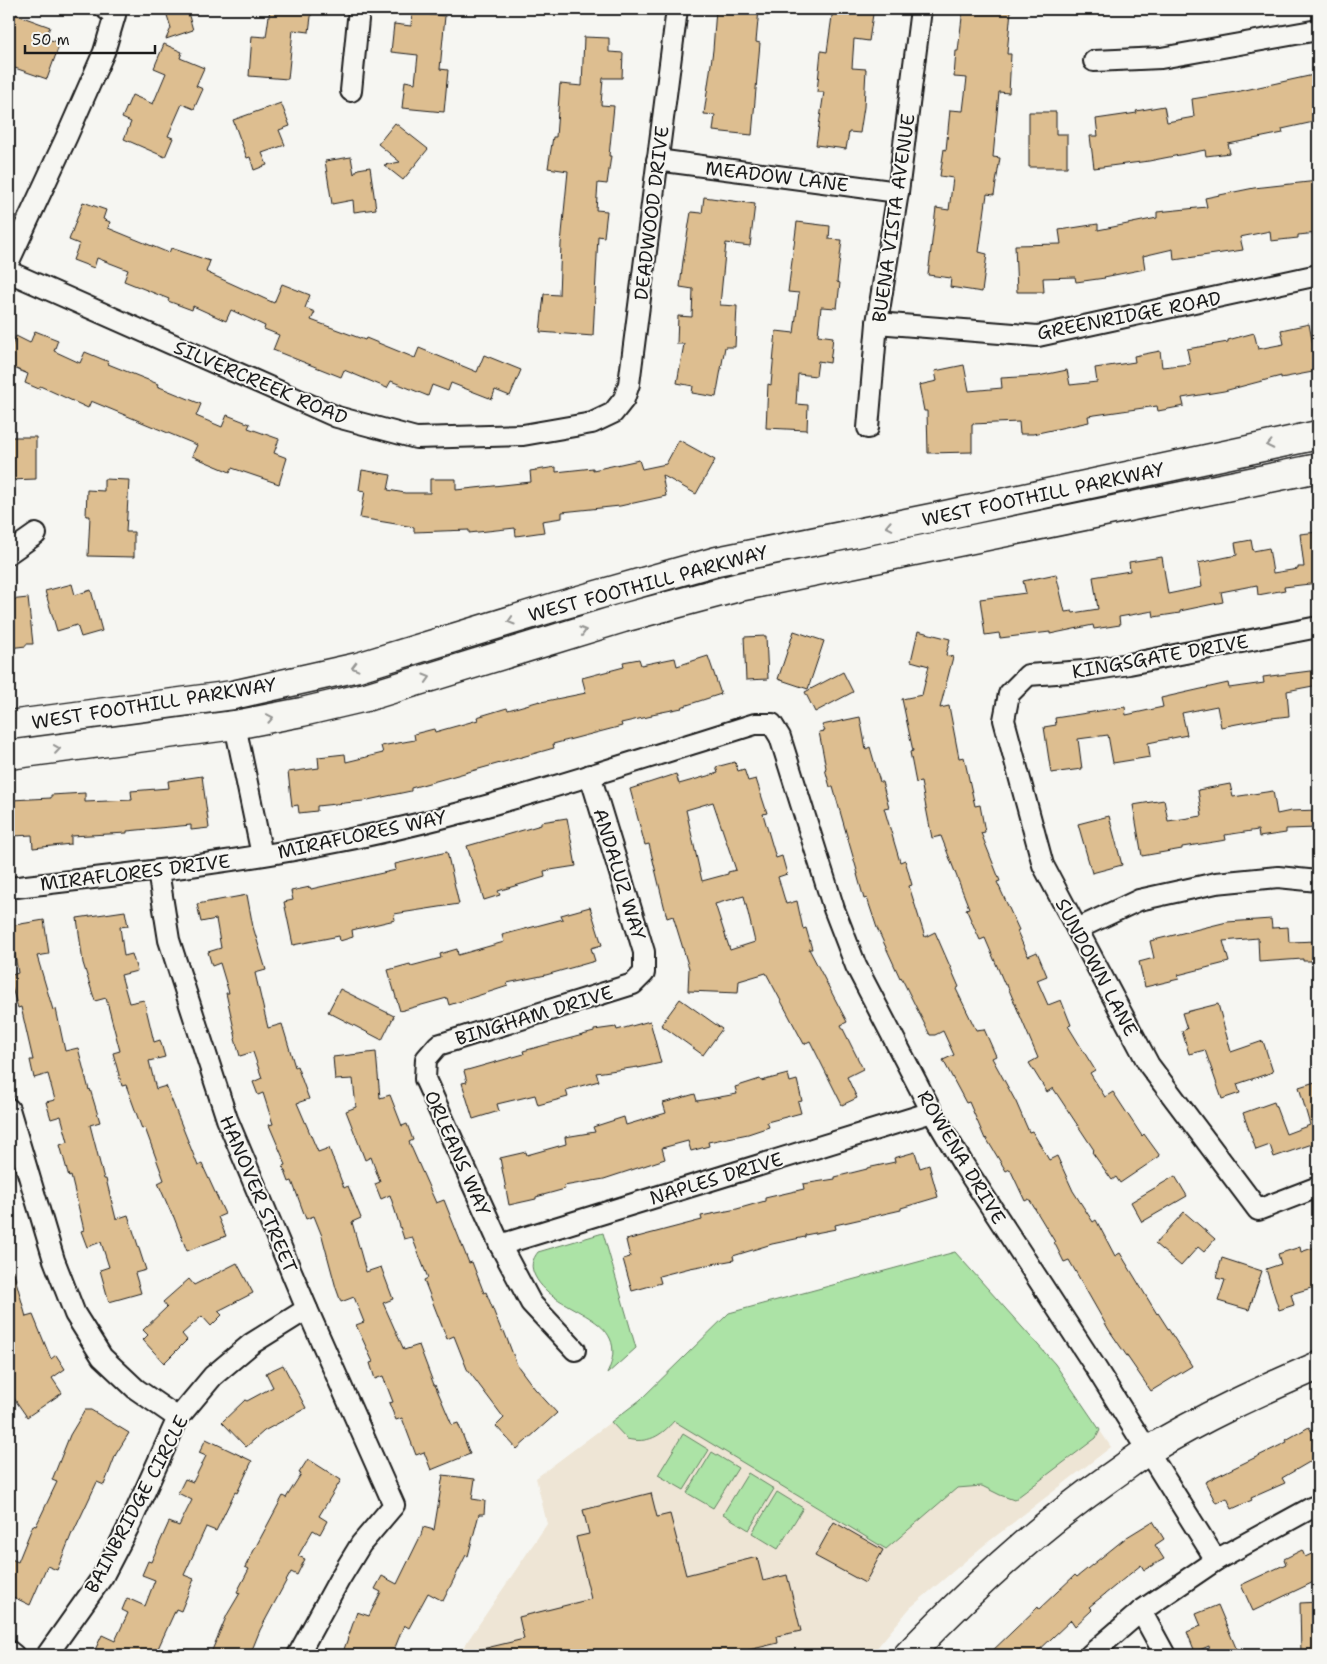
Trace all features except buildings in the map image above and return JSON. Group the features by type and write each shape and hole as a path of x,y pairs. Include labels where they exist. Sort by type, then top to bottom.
{"main road":[{"name":"WEST FOOTHILL PARKWAY","path":"9,725 243,693 358,667 717,561 941,516 1318,435"},
{"name":"WEST FOOTHILL PARKWAY","path":"9,755 235,725 302,712 366,697 622,618 739,587 1318,468"},
{"path":"908,1655 952,1608 1016,1549 1087,1494 1148,1451 1237,1402 1318,1366"}],"street":[{"path":"351,91 359,9"},
{"name":"DEADWOOD DRIVE","path":"613,412 624,399 629,384 677,9"},
{"name":"BUENA VISTA AVENUE","path":"868,428 877,323 898,192 921,9"},
{"path":"9,261 100,60 111,12"},
{"path":"1094,61 1161,58 1318,30"},
{"name":"MEADOW LANE","path":"657,160 898,192"},
{"name":"SILVERCREEK ROAD","path":"9,272 337,417 416,438 522,435 592,423 613,412"},
{"name":"GREENRIDGE ROAD","path":"877,323 1038,336 1318,275"},
{"path":"9,553 36,534"},
{"name":"KINGSGATE DRIVE","path":"1009,694 1028,675 1084,671 1129,664 1318,627"},
{"name":"SUNDOWN LANE","path":"1009,694 1004,720 1043,865 1149,1065 1258,1210 1318,1187"},
{"name":"ROWENA DRIVE","path":"590,775 755,724 772,724 780,737 834,909 856,966 932,1112 963,1164 1216,1560"},
{"name":"MIRAFLORES WAY","path":"235,725 262,855 338,842 462,813 590,775"},
{"name":"ANDALUZ WAY","path":"590,775 644,952 644,973"},
{"name":"MIRAFLORES DRIVE","path":"9,888 158,871 262,855"},
{"name":"HANOVER STREET","path":"158,871 169,940 227,1119 307,1309 394,1505 361,1544 298,1655"},
{"path":"1077,929 1139,900 1216,883 1278,877 1318,881"},
{"name":"BINGHAM DRIVE","path":"426,1059 438,1045 633,984 644,973"},
{"name":"ORLEANS WAY","path":"426,1059 425,1079 500,1245 531,1303 575,1350"},
{"path":"9,1109 54,1260 75,1314 102,1357 136,1389 178,1418"},
{"name":"NAPLES DRIVE","path":"500,1245 932,1112"},
{"name":"BAINBRIDGE CIRCLE","path":"46,1655 103,1576 130,1524 178,1418 213,1376 251,1344 307,1309"},
{"path":"1090,1655 1141,1611 1216,1560 1318,1506"},
{"path":"1141,1611 1165,1655"},
{"path":"9,1651 14,1655"}],"shaded area":[{"path":"955,1252 1055,1364 1111,1447 983,1546 910,1608 871,1655 458,1655 547,1524 536,1478 640,1400 729,1313"}],"green space":[{"path":"603,1233 636,1348 607,1374 613,1354 610,1339 602,1327 545,1289 535,1276 532,1266 538,1252"},
{"path":"955,1252 1055,1364 1100,1430 1096,1438 1014,1500 982,1486 957,1488 886,1549 674,1421 654,1438 641,1440 627,1439 611,1422 640,1400 729,1313"},
{"path":"683,1434 709,1450 684,1490 658,1475"},
{"path":"712,1452 738,1468 713,1508 687,1493"},
{"path":"748,1473 774,1489 749,1530 723,1514"},
{"path":"777,1492 803,1508 778,1549 752,1533"}]}
